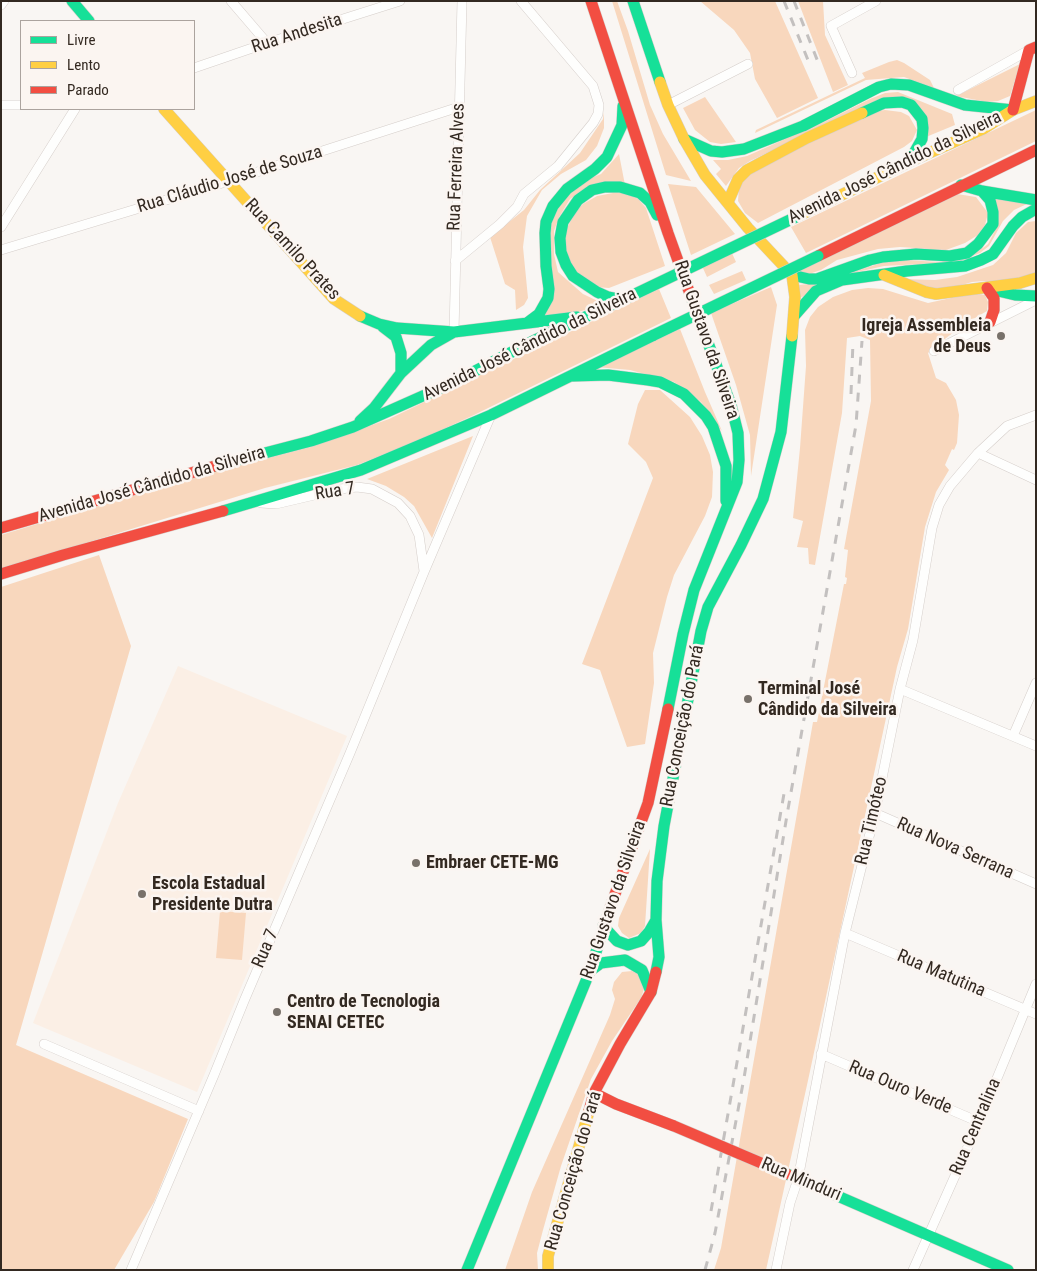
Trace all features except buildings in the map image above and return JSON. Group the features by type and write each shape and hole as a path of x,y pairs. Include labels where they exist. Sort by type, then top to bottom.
{"main road":[{"path":"72,1 88,20"},
{"path":"592,1 668,233"},
{"path":"633,1 668,105 684,139 705,175 748,228 792,275 809,280 817,279 883,257 916,254 950,256 967,253 978,244 993,224 990,200 982,191"},
{"path":"684,139 711,151 744,150 803,126 879,88 891,84 909,85 965,105 1013,110 1032,49"},
{"path":"527,323 539,314 548,298 549,289 545,257 546,222 553,206 567,189 595,169 607,157 622,125 623,98"},
{"name":"Avenida José Cândido da Silveira","path":"1,528 168,479 311,441 382,415 443,387 534,340 627,298 909,162 983,129 1013,110 1036,101"},
{"path":"728,202 738,179 751,167 807,138 884,103 902,102 910,105 922,119 922,139 909,162"},
{"name":"Rua Camilo Prates","path":"165,110 334,299 356,314 379,324 416,330 454,332"},
{"path":"1,574 72,552 254,503 361,470 491,415 1036,150"},
{"path":"961,185 982,191 1036,200"},
{"path":"627,298 608,297 584,285 573,276 566,266 561,252 560,238 563,222 570,210 578,200 592,190 605,187 630,189 640,193 650,202 668,233"},
{"path":"794,316 816,292 842,280 965,266 980,260 993,254 1013,226 1022,217 1036,209"},
{"name":"Rua Gustavo da Silveira","path":"467,1270 590,971 603,926 648,802 694,590 737,482 739,460 738,433 731,405 668,233"},
{"path":"882,274 926,292 936,294 1020,283 1036,278"},
{"name":"Rua Conceição do Pará","path":"548,1270 548,1256 594,1093 651,992 659,957 656,920 657,881 664,826 701,631 708,607 763,499 781,432 794,316 795,297 792,275"},
{"path":"987,288 1014,295 1036,296"},
{"path":"987,288 994,298 994,310 990,322"},
{"path":"353,426 374,408 401,373 431,345 454,332 590,315"},
{"path":"379,324 396,337 401,353 401,373"},
{"path":"568,377 608,375 660,382 684,394 714,426 726,466 726,513"},
{"path":"603,926 617,941 628,945 641,941 656,920"},
{"path":"590,971 601,964 625,960 642,970 651,992"},
{"name":"Rua Minduri","path":"594,1093 616,1104 674,1126 792,1176 1008,1270"}],"street":[{"path":"1,5 4,1"},
{"path":"231,1 267,43"},
{"name":"Rua Andesita","path":"195,68 400,1"},
{"name":"Rua Ferreira Alves","path":"454,332 454,261 462,1"},
{"path":"454,261 514,211 524,194 558,166 593,123 598,114 599,105 593,86 521,1"},
{"path":"852,73 831,26 876,1"},
{"path":"958,90 1032,49"},
{"path":"668,105 748,64"},
{"path":"1,105 20,105"},
{"name":"Rua Cláudio José de Souza","path":"1,250 229,181 458,107"},
{"path":"1,227 74,110"},
{"path":"934,351 1036,300"},
{"name":"Rua 7","path":"131,1270 491,415"},
{"name":"Rua Timóteo","path":"776,1270 790,1203 792,1176 821,1054 846,933 875,813 900,689 913,640 932,528 939,505 950,486 978,453 1007,426 1036,415"},
{"path":"978,453 1036,480"},
{"name":"Rua 7","path":"254,503 276,504 340,489 357,487 372,489 398,503 410,516 419,536 424,572"},
{"path":"419,536 436,543"},
{"path":"1014,736 1036,683"},
{"path":"900,689 1036,746"},
{"name":"Rua Nova Serrana","path":"875,813 1036,884"},
{"name":"Rua Matutina","path":"846,933 1036,1014"},
{"name":"Rua Centralina","path":"913,1270 979,1122 1024,1009 1036,984"},
{"path":"44,1044 199,1111"},
{"name":"Rua Ouro Verde","path":"821,1054 979,1122"}],"shaded area":[{"path":"612,1 617,1 628,31 650,105 663,134 691,181 666,175"},
{"path":"700,1 775,1 818,98 777,118 755,79 750,53 734,30"},
{"path":"798,1 823,1 825,35 848,85 833,92"},
{"path":"897,60 930,80 934,88 904,77 866,80 755,133 756,130 865,78 862,73"},
{"path":"1020,64 1010,96 998,101 987,102 956,96"},
{"path":"898,92 952,114 955,125 926,137 900,96 824,126 750,161 739,168 726,186 716,174 721,169 713,160 728,160 747,156 870,99 885,93"},
{"path":"705,97 736,142 721,144 710,142 695,130 683,108"},
{"path":"885,110 901,112 909,116 917,130 912,141 904,147 758,223 745,213 738,201 739,187 752,171 873,112"},
{"path":"1036,110 1036,141 806,253 791,227"},
{"path":"604,112 604,128 597,146 586,160 561,174 542,190 527,216 523,247 528,298 524,305 516,310 515,290 505,284 490,237 524,210 540,190 580,153 603,119"},
{"path":"619,154 625,185 582,190 570,199 559,217 554,231 554,254 558,272 583,294 604,304 572,314 541,317 550,225 563,198 591,178 601,174"},
{"path":"668,184 696,187 735,234 691,255"},
{"path":"627,193 638,199 646,208 665,266 609,288 596,287 572,268 566,252 565,239 567,228 577,210 583,204 597,196"},
{"path":"957,194 976,197 988,213 985,225 978,235 965,243 946,250 900,247 878,249 837,260 821,270 809,274 795,273"},
{"path":"993,199 1029,203 1014,210 1003,221 989,246 980,253 957,262 884,266 857,272 822,286 800,298 798,285 821,283 884,262 906,260 939,262 979,251 988,244 995,231"},
{"path":"1036,221 1036,272 996,283 972,282 952,288 933,289 902,279 935,280 957,277 993,265 1006,253 1016,233 1028,222"},
{"path":"731,251 736,262 707,277 702,266"},
{"path":"742,271 746,280 714,294 709,285"},
{"path":"771,287 777,305 751,476 750,435 736,385 711,313"},
{"path":"659,289 671,318 415,442 357,465 265,488 1,569 1,535 168,484 311,447 389,419"},
{"path":"883,289 928,303 974,293 985,295 988,302 987,311 963,325 928,353 936,378 946,383 956,400 959,415 957,443 954,450 952,449 945,465 949,470 936,492 925,527 908,629 897,667 766,1270 714,1270 721,1248 813,722 817,722 844,584 846,584 848,550 844,549 871,401 870,340 860,336 847,338 842,413 815,565 809,564 808,548 797,547 803,521 793,518 806,366 805,330 810,317 818,307 833,297 852,290"},
{"path":"680,329 722,431 701,402 674,382 630,370 596,367"},
{"path":"645,390 660,390 690,417 702,436 710,455 713,472 712,497 705,516 674,575 667,597 653,653 654,683 645,744 627,747 600,670 582,664 653,478 646,462 628,444 638,404"},
{"path":"473,436 432,538 414,506 404,497 386,486 367,479"},
{"path":"99,555 131,646 16,1045 188,1119 154,1202 114,1270 1,1270 1,587"},
{"path":"178,666 347,736 197,1092 33,1023 118,803"},
{"path":"650,849 645,926 641,933 629,938 622,933 618,926 619,918"},
{"path":"220,911 246,913 242,960 216,958"},
{"path":"632,971 640,975 646,983 641,998 612,1041 591,1079 561,1166 543,1230 537,1253 538,1270 505,1270 532,1192 610,1015 615,999 612,990 614,982 622,972"}],"railway":[{"path":"784,1 810,65"},
{"path":"794,1 818,62"},
{"path":"705,1270 715,1233 744,1078 787,815 856,425 862,341"},
{"path":"851,394 853,342"},
{"path":"711,1211 785,788"}],"traffic: fast":[{"path":"72,1 88,20"},
{"path":"633,1 660,82"},
{"path":"684,139 711,151 722,152 744,149 803,126 879,87 891,84 909,85 965,105 1013,110"},
{"path":"862,113 884,103 902,102 911,105 922,119 923,128 922,139 909,162"},
{"path":"527,323 539,314 548,298 545,233 546,222 553,206 567,189 595,169 607,157 622,125 623,106"},
{"path":"792,275 817,279 883,257 916,254 950,256 967,253 978,244 993,224 993,212 990,200 982,191 961,185"},
{"path":"623,300 608,297 597,292 573,276 561,252 560,238 563,222 578,200 592,190 605,187 620,187 640,193 650,202 657,215"},
{"path":"982,191 1036,200"},
{"path":"794,316 816,291 842,280 907,271 965,266 981,260 993,254 1013,226 1022,217 1036,209"},
{"path":"631,296 796,217"},
{"path":"654,335 818,256"},
{"path":"994,290 1015,295 1036,296"},
{"path":"668,709 694,590 737,482 739,460 738,433 731,405 690,294"},
{"path":"215,466 311,441 353,427 452,383 535,340 631,296"},
{"path":"360,316 379,324 397,328 454,332"},
{"path":"360,421 374,408 401,373 431,345 454,332 577,317"},
{"path":"383,327 396,337 401,353 401,373"},
{"path":"223,511 361,470 491,415 654,335"},
{"path":"656,972 659,957 656,920 657,881 664,826 701,631 708,607 763,499 781,432 792,336"},
{"path":"573,376 608,375 648,380 660,382 684,394 706,416 713,427 726,466 726,501"},
{"path":"467,1270 590,971 610,908"},
{"path":"603,926 617,941 628,945 641,941 656,920"},
{"path":"590,971 601,963 625,960 642,970 651,992"},
{"path":"787,1174 1008,1270"}],"traffic: slow":[{"path":"660,82 668,105 684,139 705,175 748,228 792,275 795,297 792,336"},
{"path":"796,217 909,162 983,129 1013,110 1036,101"},
{"path":"165,110 334,299 360,316"},
{"path":"728,202 738,179 747,170 807,138 862,113"},
{"path":"884,275 926,292 936,294 1020,283 1036,278"},
{"path":"548,1270 548,1256 589,1111"}],"traffic: jam":[{"path":"591,1 690,294"},
{"path":"1013,110 1029,50 1036,47"},
{"path":"818,256 1036,150"},
{"path":"987,288 994,298 994,310 990,322"},
{"path":"1,528 215,466"},
{"path":"1,574 223,511"},
{"path":"610,908 648,803 668,709"},
{"path":"589,1111 594,1093 651,992 656,972"},
{"path":"594,1093 616,1104 674,1126"},
{"path":"674,1126 787,1174"}],"place":[{"name":"Igreja Assembleia de Deus","path":"1001,336"},
{"name":"Terminal José Cândido da Silveira","path":"748,699"},
{"name":"Embraer CETE-MG","path":"416,863"},
{"name":"Escola Estadual Presidente Dutra","path":"142,894"},
{"name":"Centro de Tecnologia SENAI CETEC","path":"277,1012"}]}
